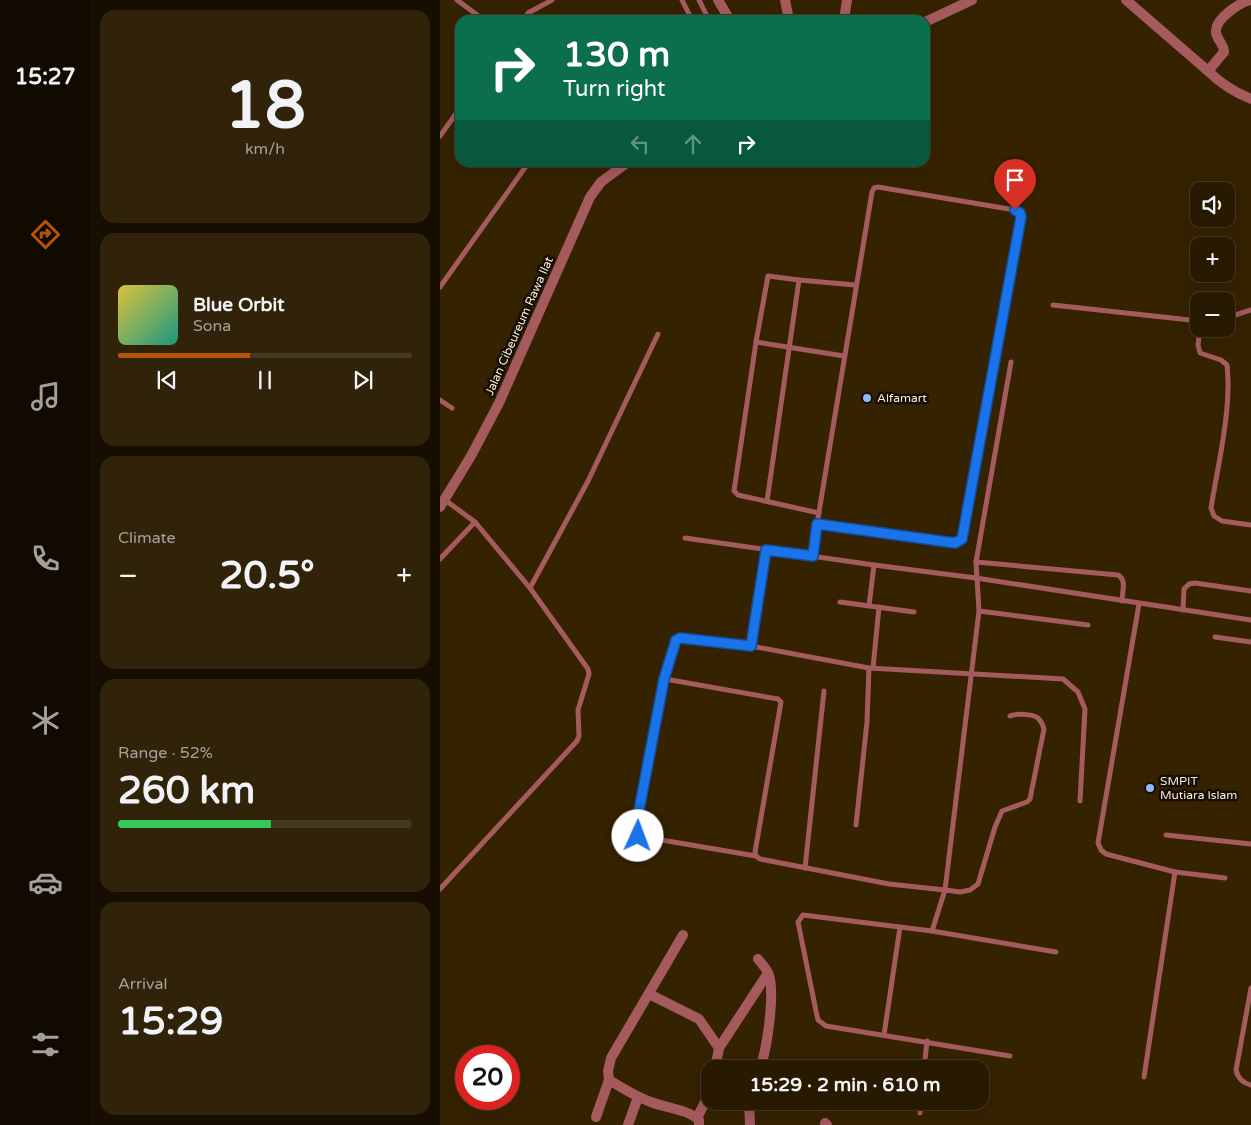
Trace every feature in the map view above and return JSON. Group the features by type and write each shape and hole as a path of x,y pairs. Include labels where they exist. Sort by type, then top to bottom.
{"street":[{"path":"718,0 727,15"},
{"path":"785,0 788,15"},
{"path":"845,15 847,0"},
{"path":"930,20 972,0"},
{"path":"1126,0 1225,86 1251,100"},
{"path":"1208,71 1224,52 1224,45 1216,32 1218,26 1237,5 1251,0"},
{"name":"Jalan Cibeureum Rawa Ilat","path":"443,503 499,403 590,197 601,182 621,167"},
{"path":"596,1117 608,1080 611,1058 682,934"},
{"path":"758,959 768,973 771,989 767,1042 762,1060"},
{"path":"717,1060 719,1048 768,973"},
{"path":"649,994 699,1019 719,1048"},
{"path":"608,1080 638,1097 692,1115 698,1122 703,1110"},
{"path":"628,1125 638,1097"},
{"path":"749,1110 750,1125"}],"lane":[{"path":"457,0 477,15"},
{"path":"527,15 552,0"},
{"path":"682,0 690,15"},
{"path":"699,0 705,15"},
{"path":"440,136 455,115"},
{"path":"440,287 525,167"},
{"path":"813,556 817,524 844,356 874,188 878,187 1015,210 1020,213 1021,217 962,539 955,543 817,524"},
{"path":"819,514 735,493 756,342 768,276 856,285"},
{"path":"767,501 799,280"},
{"path":"1053,305 1190,320"},
{"path":"1235,315 1251,310"},
{"path":"530,588 588,481 658,334"},
{"path":"1198,337 1200,353 1221,360 1227,365 1228,372 1228,394 1211,508 1214,516 1222,521 1251,525"},
{"path":"756,342 844,356"},
{"path":"932,931 946,890 979,611 976,562 1011,362"},
{"path":"440,400 452,408"},
{"path":"440,888 578,738 578,710 589,674 588,669 530,588 475,522 443,503"},
{"path":"440,560 475,522"},
{"path":"685,538 976,578 1251,620"},
{"path":"751,646 766,550"},
{"path":"976,562 1118,575 1122,577 1124,582 1122,601"},
{"path":"870,606 874,565"},
{"path":"1183,610 1184,589 1189,584 1251,591"},
{"path":"840,602 914,612"},
{"path":"1139,604 1098,843 1101,850 1106,854 1175,872 1225,878"},
{"path":"856,825 871,668 879,607"},
{"path":"979,611 1088,625"},
{"path":"1215,637 1251,642"},
{"path":"1010,716 1016,714 1036,717 1044,729 1030,799 1027,802 1002,811 978,884 970,890 960,892 889,884 760,859 756,856 638,836 636,831 664,679 678,638 751,646 871,668 1063,679 1078,692 1085,709 1080,801"},
{"path":"664,679 778,699 781,702 754,852 756,856"},
{"path":"805,868 824,691"},
{"path":"1166,835 1251,844"},
{"path":"1144,1077 1175,872"},
{"path":"1010,1056 826,1026 818,1020 798,922 803,915 932,931 1056,952"},
{"path":"884,1035 900,927"},
{"path":"1251,988 1236,1070 1237,1075 1244,1084 1251,1085"},
{"path":"925,1060 927,1041"}],"place":[{"name":"Alfamart","path":"867,398"},
{"name":"SMPIT Mutiara Islam","path":"1150,788"}],"route":[{"path":"638,836 636,826 664,679 676,640 680,638 751,646 766,550 813,556 817,524 955,543 962,539 1021,217 1020,213 1015,210"}]}
